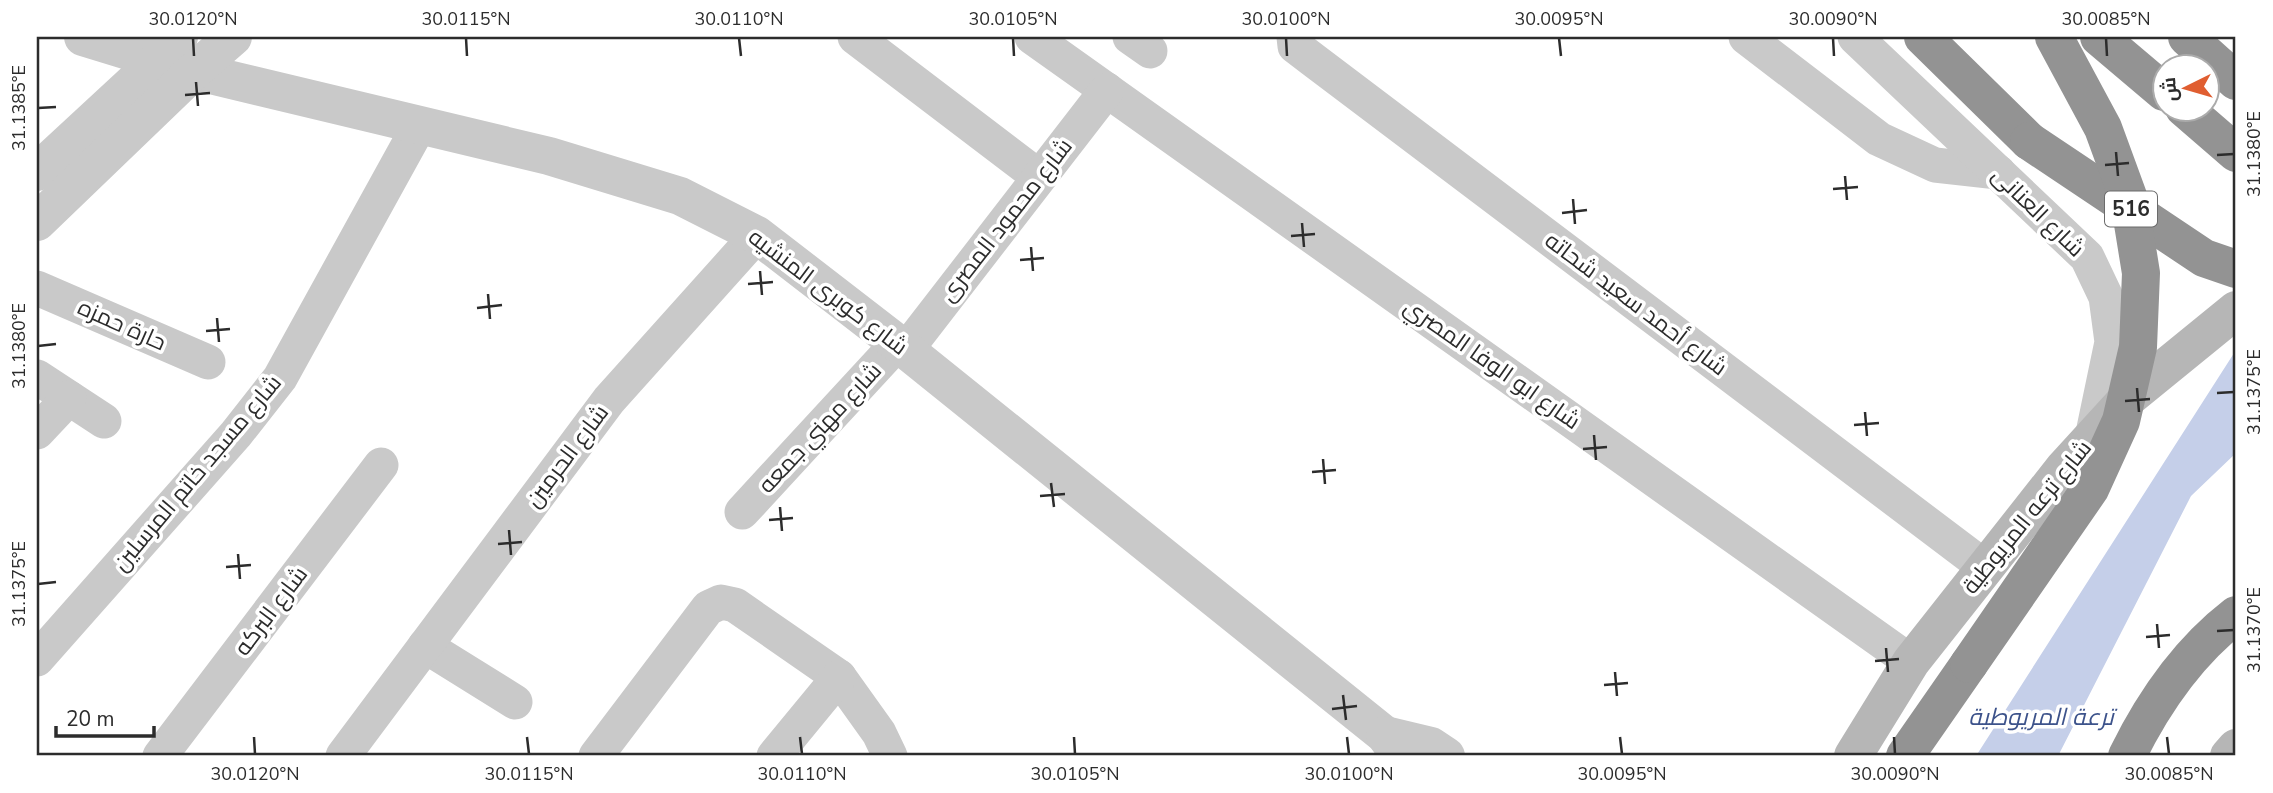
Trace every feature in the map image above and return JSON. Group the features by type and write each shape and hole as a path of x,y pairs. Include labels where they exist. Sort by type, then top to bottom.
{"highway":[{"name":"516","path":"1923,37 2029,141 2204,258 2236,270"},
{"path":"1905,756 2090,489 2121,421 2138,347 2141,273 2129,199 2103,128 2053,37"},
{"path":"2099,37 2150,80"},
{"path":"2187,37 2236,81"},
{"path":"2200,122 2236,153"},
{"path":"2134,741 2174,676 2214,632 2236,615"}],"main road":[{"name":"شارع ترعه المريوطية","path":"1853,756 1911,662 2064,468 2127,398 2236,310"},
{"path":"2229,756 2236,748"}],"street":[{"name":"شارع كوبرى المنشيه","path":"83,37 177,56 419,126 549,156 680,196 757,235 902,347 1393,746 1432,747 1446,756"},
{"path":"42,194 177,56 233,37"},
{"path":"855,37 1039,177"},
{"name":"شارع ابو الوفا المصري","path":"1032,37 1911,662"},
{"name":"شارع أحمد سعيد شحاته","path":"1294,37 1295,46 1312,60 1986,568"},
{"path":"1745,37 1879,139 1936,165 1998,172"},
{"name":"شارع العنانى","path":"1856,37 2087,257 2106,297 2112,342 2092,438"},
{"name":"شارع محمود المصرى","path":"902,347 1107,90"},
{"name":"شارع مسجد خاتم المرسلين","path":"37,659 236,434 280,378 419,126"},
{"name":"شارع الحرمين","path":"349,754 425,646 609,400 757,235"},
{"name":"حارة حمزه","path":"37,288 208,362"},
{"name":"شارع مهني جمعه","path":"742,512 902,347"},
{"path":"37,377 104,421"},
{"path":"37,432 69,398"},
{"name":"شارع البركه","path":"160,756 381,465"},
{"path":"596,756 708,608 721,602 735,605 839,677 879,733 890,756"},
{"path":"425,646 515,702"},
{"path":"774,756 839,677"}],"water":[{"name":"ترعة المريوطية","path":"2236,350 2236,453 2191,496 2058,756 1976,756"}]}
